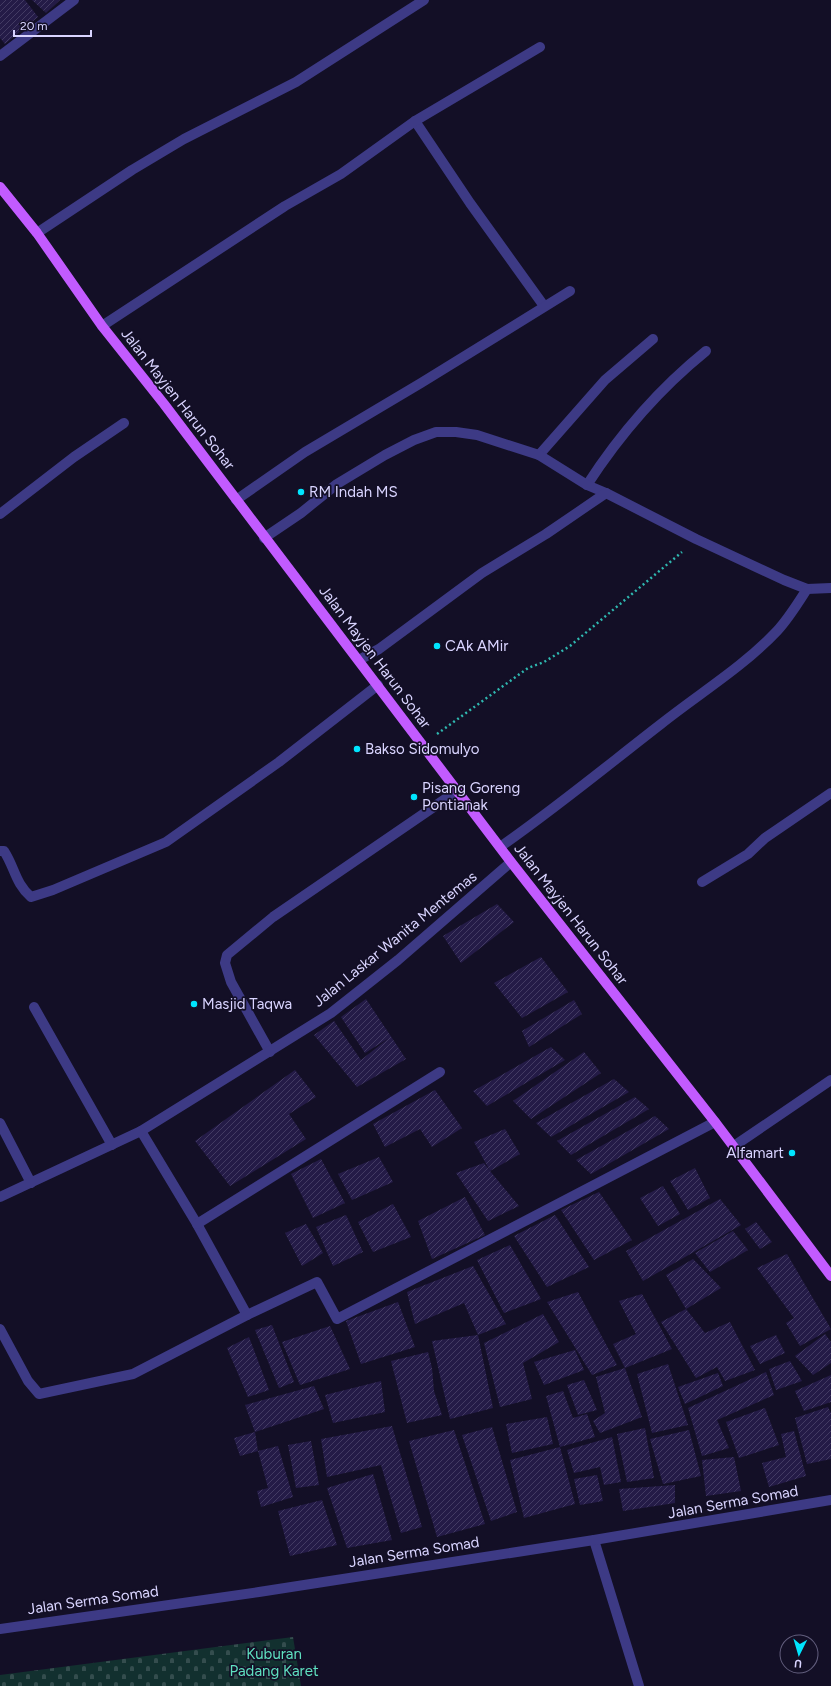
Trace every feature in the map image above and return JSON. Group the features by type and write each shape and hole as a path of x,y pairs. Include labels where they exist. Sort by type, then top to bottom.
{"main road":[{"name":"Jalan Mayjen Harun Sohar","path":"0,187 37,233 102,326 164,404 264,538 359,660 511,862 734,1146 831,1276"}],"street":[{"path":"0,56 74,0"},
{"path":"37,233 132,170 184,139 296,82 424,0"},
{"path":"102,326 285,206 341,174 415,121 540,46"},
{"path":"415,121 470,204 544,306"},
{"path":"236,500 305,452 421,383 570,290"},
{"path":"539,455 605,380 653,339"},
{"path":"587,485 600,466 650,403 676,375 706,351"},
{"path":"0,514 74,457 124,423"},
{"path":"264,538 344,480 385,455 414,440 436,432 456,432 477,435 539,455 587,485 606,492 696,539 807,589 831,588"},
{"path":"359,660 379,649 482,573 546,534 606,492"},
{"path":"500,847 543,817 687,704 737,667 777,631 793,611 807,589"},
{"path":"0,851 4,851 22,889 31,897 53,890 116,864 166,842 279,762 378,685"},
{"path":"270,1052 231,982 225,963 227,955 273,917 457,791"},
{"path":"702,882 748,854 765,838 831,793"},
{"name":"Jalan Laskar Wanita Mentemas","path":"0,1197 141,1132 331,1013 398,960 511,862"},
{"path":"34,1007 112,1145"},
{"path":"197,1224 440,1072"},
{"path":"734,1146 831,1080"},
{"path":"0,1329 28,1381 39,1394 133,1374 247,1315 317,1282 337,1319 715,1122"},
{"path":"0,1123 31,1183"},
{"path":"141,1132 197,1224 247,1315"},
{"name":"Jalan Serma Somad","path":"0,1629 259,1592 594,1540 831,1500"},
{"path":"594,1540 639,1686"}],"path":[{"path":"422,745 528,668 544,662 570,646 668,566 696,539"}],"green space":[{"name":"Kuburan Padang Karet","path":"293,1637 301,1686 0,1686 0,1675"}],"building":[{"path":"0,0 25,0 38,17 5,44 0,38"},
{"path":"32,0 60,0 46,13"},
{"path":"497,904 514,922 461,963 443,936"},
{"path":"541,957 568,992 522,1018 494,983"},
{"path":"366,999 406,1059 357,1087 314,1035 334,1021 361,1060 389,1038 365,1053 341,1017"},
{"path":"574,1000 582,1014 529,1047 522,1031"},
{"path":"551,1047 565,1060 487,1106 473,1091"},
{"path":"584,1052 601,1073 531,1119 513,1101"},
{"path":"295,1070 316,1097 289,1114 306,1139 230,1186 195,1141"},
{"path":"614,1079 629,1092 551,1137 536,1123"},
{"path":"435,1090 462,1128 432,1147 420,1129 385,1147 373,1124"},
{"path":"635,1097 649,1109 571,1155 557,1141"},
{"path":"655,1116 669,1129 591,1174 576,1160"},
{"path":"505,1129 520,1154 490,1171 474,1142"},
{"path":"379,1157 393,1182 352,1200 338,1174"},
{"path":"321,1159 345,1203 313,1218 291,1174"},
{"path":"484,1163 519,1206 488,1221 456,1173"},
{"path":"695,1168 710,1198 688,1210 670,1181"},
{"path":"663,1186 680,1214 658,1226 640,1198"},
{"path":"599,1192 632,1240 594,1260 561,1210"},
{"path":"465,1197 485,1235 432,1259 418,1221"},
{"path":"720,1199 741,1225 643,1281 626,1251"},
{"path":"393,1204 411,1237 373,1252 358,1222"},
{"path":"346,1215 363,1252 333,1266 316,1227"},
{"path":"555,1215 589,1267 547,1287 514,1236"},
{"path":"756,1222 772,1242 760,1249 745,1229"},
{"path":"306,1224 323,1253 302,1266 285,1233"},
{"path":"733,1231 748,1250 710,1272 695,1253"},
{"path":"510,1245 541,1299 504,1313 477,1260"},
{"path":"787,1254 831,1329 800,1346 786,1323 794,1318 757,1268"},
{"path":"693,1259 721,1288 686,1309 666,1275"},
{"path":"473,1266 506,1324 478,1335 464,1303 415,1324 407,1292"},
{"path":"578,1292 617,1365 592,1375 547,1302"},
{"path":"642,1294 672,1349 625,1368 613,1344 636,1334 619,1301"},
{"path":"398,1302 415,1347 361,1364 346,1321"},
{"path":"686,1309 705,1333 730,1322 755,1370 725,1381 717,1367 696,1378 661,1322"},
{"path":"543,1314 559,1342 523,1363 532,1399 500,1407 484,1343"},
{"path":"272,1325 294,1382 279,1388 255,1330"},
{"path":"330,1326 350,1369 300,1385 282,1342"},
{"path":"825,1334 831,1342 831,1363 813,1375 795,1356"},
{"path":"478,1335 493,1408 450,1419 432,1341"},
{"path":"776,1335 785,1353 760,1364 750,1346"},
{"path":"249,1337 269,1390 248,1397 227,1348"},
{"path":"575,1350 584,1370 544,1385 534,1362"},
{"path":"428,1352 432,1368 434,1391 442,1415 407,1423 391,1361"},
{"path":"790,1361 802,1381 776,1390 769,1369"},
{"path":"668,1364 688,1425 652,1433 637,1374"},
{"path":"625,1368 642,1417 600,1433 593,1421 605,1413 596,1377"},
{"path":"766,1372 774,1395 717,1420 729,1448 702,1456 688,1408"},
{"path":"718,1373 723,1386 685,1404 678,1387"},
{"path":"831,1375 831,1402 804,1411 795,1391"},
{"path":"584,1380 597,1410 578,1415 567,1385"},
{"path":"381,1381 385,1412 333,1423 325,1395"},
{"path":"314,1386 324,1409 255,1432 245,1405"},
{"path":"563,1391 573,1418 587,1414 595,1437 560,1447 546,1396"},
{"path":"828,1407 831,1413 831,1459 807,1464 795,1418"},
{"path":"765,1408 779,1445 739,1458 726,1422"},
{"path":"547,1417 553,1444 512,1453 506,1424"},
{"path":"392,1426 422,1527 401,1533 381,1465 327,1477 321,1439"},
{"path":"492,1427 517,1512 491,1521 462,1435"},
{"path":"645,1428 654,1478 627,1482 617,1434"},
{"path":"454,1430 485,1524 437,1537 409,1441"},
{"path":"689,1430 701,1476 663,1484 650,1439"},
{"path":"794,1431 806,1476 769,1487 762,1463 786,1457 781,1434"},
{"path":"255,1432 258,1451 240,1456 234,1438"},
{"path":"612,1437 621,1482 604,1485 600,1467 574,1473 567,1450"},
{"path":"311,1441 319,1485 296,1488 288,1445"},
{"path":"278,1446 293,1497 261,1507 257,1491 268,1488 258,1451"},
{"path":"560,1447 575,1504 524,1518 510,1460"},
{"path":"734,1457 741,1491 706,1496 702,1460"},
{"path":"373,1474 392,1540 347,1548 327,1488"},
{"path":"597,1475 603,1501 580,1505 574,1479"},
{"path":"675,1485 675,1503 623,1511 619,1489"},
{"path":"322,1500 337,1545 290,1556 278,1511"}],"place":[{"name":"RM Indah MS","path":"301,492"},
{"name":"CAk AMir","path":"437,646"},
{"name":"Bakso Sidomulyo","path":"357,749"},
{"name":"Pisang Goreng Pontianak","path":"414,797"},
{"name":"Masjid Taqwa","path":"194,1004"},
{"name":"Alfamart","path":"792,1153"}]}
